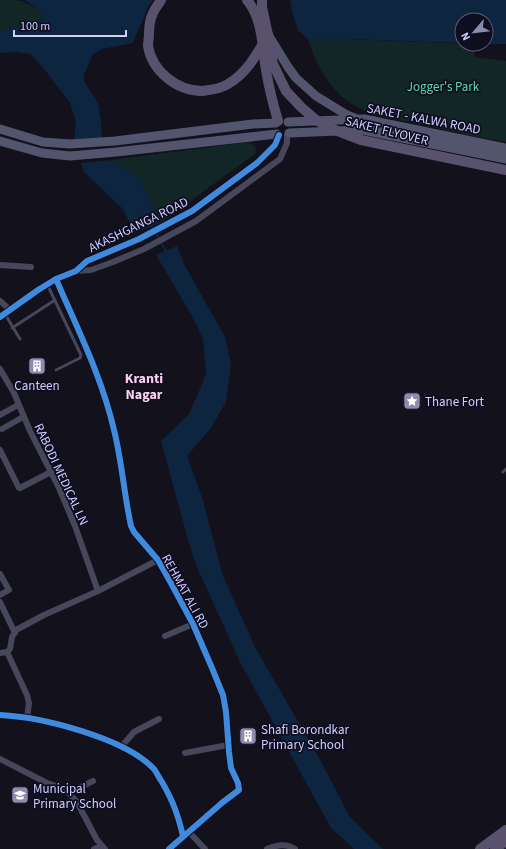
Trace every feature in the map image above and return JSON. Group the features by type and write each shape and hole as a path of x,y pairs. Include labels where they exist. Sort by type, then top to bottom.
{"main road":[{"path":"161,0 153,13 149,28 148,46 153,62 164,76 178,86 194,91 211,90 227,85 242,75 268,35"},
{"path":"247,0 256,13 271,96 281,122 290,127 283,134 274,127 281,122"},
{"name":"SAKET FLYOVER","path":"262,0 273,64 286,91 316,120 330,128 361,140 506,170"},
{"name":"SAKET FLYOVER","path":"268,35 296,78 316,96 347,115 371,125 506,152"},
{"name":"SAKET - KALWA ROAD","path":"0,129 44,142 70,144 115,141 253,124 364,119 506,148"},
{"name":"SAKET - KALWA ROAD","path":"0,141 42,153 70,156 283,134 363,130 506,159"},
{"path":"480,849 506,830"},
{"path":"495,849 506,840"}],"street":[{"name":"AKASHGANGA ROAD","path":"76,271 87,261 139,239 192,211 257,163 275,145 283,134"},
{"name":"AKASHGANGA ROAD","path":"5,313 56,278 76,271 91,270 113,262 144,249 196,221 280,159 287,143 283,134"},
{"path":"0,265 32,267"},
{"name":"REHMAT ALI RD","path":"56,278 103,391 114,429 122,466 131,526 134,532 158,560 180,599 193,624 223,695 231,768 238,783 239,790 189,832"},
{"path":"0,301 5,313"},
{"name":"RABODI MEDICAL LN","path":"0,369 14,393 23,417 51,472 75,526 98,591"},
{"path":"0,415 18,405"},
{"path":"2,429 23,417"},
{"path":"23,435 30,431"},
{"path":"0,450 19,488 51,472"},
{"path":"27,718 29,703 27,695 3,652 10,650 12,638 16,630 44,615 98,591 158,560"},
{"path":"0,574 9,590 0,595"},
{"path":"0,602 14,633"},
{"path":"166,636 193,624"},
{"path":"0,715 52,723 102,738 132,752 154,770 172,798 180,821 183,836"},
{"path":"121,747 134,732 159,719"},
{"path":"185,753 228,745"},
{"path":"0,759 47,783 65,789 77,802 97,840 103,847 94,849"},
{"path":"77,789 93,781"},
{"path":"169,849 189,832 206,849"},
{"path":"267,849 276,845 290,846 295,849"}],"lane":[{"path":"47,284 81,355 80,358 56,370"},
{"path":"12,328 55,300"},
{"path":"5,313 12,328 20,339"}],"green space":[{"path":"0,0 15,0 24,2 42,15 40,22 0,31"},
{"name":"Jogger's Park","path":"308,39 454,43 454,52 474,52 474,57 506,61 506,142 388,118 365,111 344,98 328,81 312,51"},
{"path":"248,142 255,146 255,154 160,223 141,181 111,160"}],"water":[{"path":"24,0 153,0 148,7 133,43 102,49 93,54 84,75 84,81 98,103 102,138 74,139 76,122 70,103 41,65 30,54 18,52 0,53 0,31 40,22 42,15"},
{"path":"290,0 506,0 506,44 494,44 494,12 454,12 454,43 308,39 298,30"},
{"path":"111,160 136,176 141,181 160,223 135,233 123,209 84,172 81,163"},
{"path":"177,246 184,264 225,337 231,364 226,402 211,428 187,456 202,497 223,576 255,647 318,756 350,817 383,849 354,849 331,828 241,664 196,565 161,441 189,414 206,372 203,339 192,316 156,255"}],"waterway":[{"path":"151,225 167,253"}],"cycle path":[{"path":"0,317 56,279 76,271 87,261 139,239 192,211 257,163 275,145 279,135"},
{"path":"56,279 96,372 109,410 119,454 131,526 134,532 158,560 172,585 193,624 223,695 231,768 238,783 239,790 169,849"},
{"path":"0,715 38,720 82,731 124,748 141,758 154,769 166,789 175,808 183,836"}],"place":[{"name":"Canteen","path":"37,366"},
{"name":"Thane Fort","path":"412,401"},
{"name":"Shafi Borondkar Primary School","path":"248,736"},
{"name":"Municipal Primary School","path":"20,795"}],"district":[{"name":"Kranti Nagar","path":"144,386"}]}
